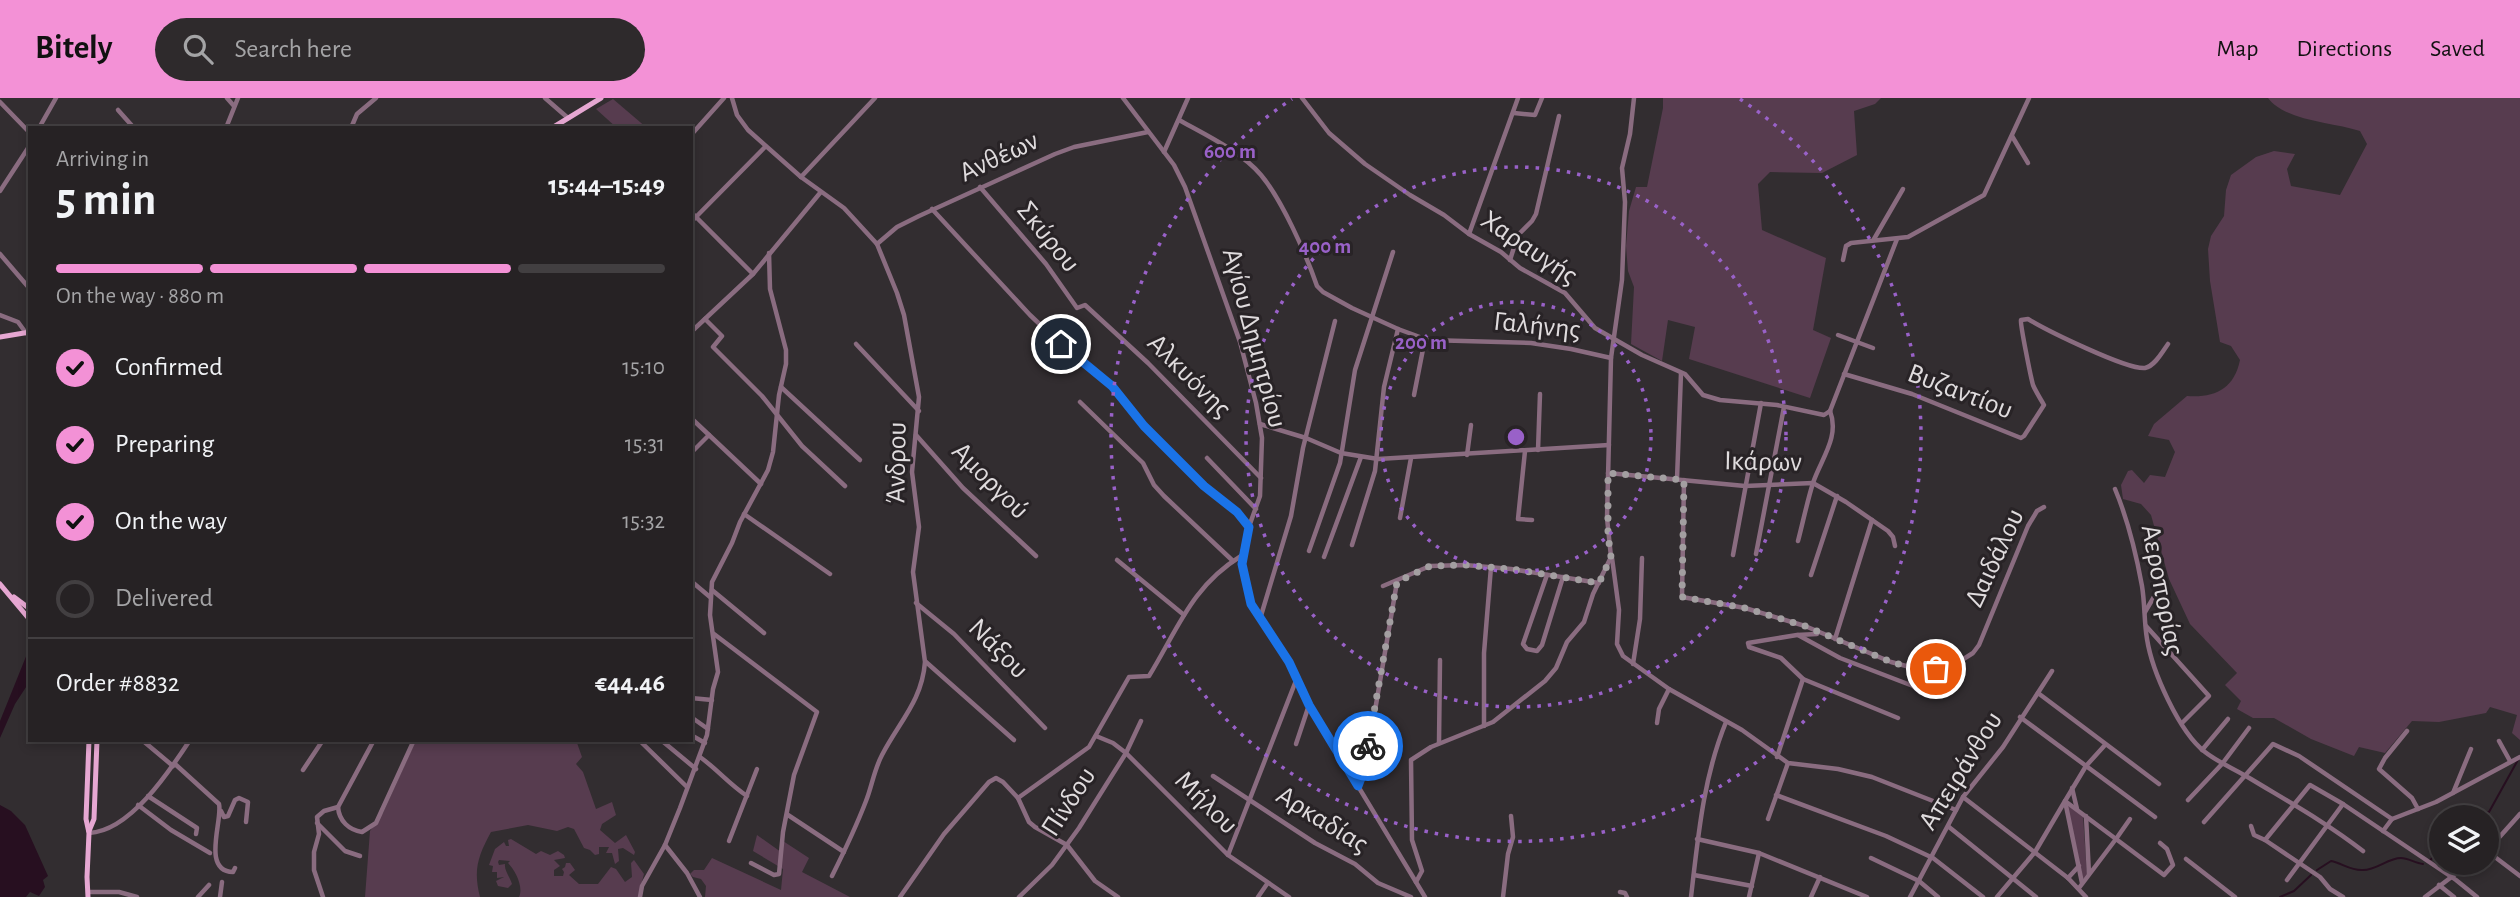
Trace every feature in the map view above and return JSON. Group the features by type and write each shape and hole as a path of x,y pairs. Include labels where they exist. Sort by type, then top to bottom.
{"main road":[{"path":"555,126 601,98"},
{"path":"0,337 28,333"},
{"path":"0,584 28,617"},
{"path":"9,593 28,607"},
{"path":"88,894 89,833 86,819 89,742"},
{"path":"89,833 94,819 97,742"}],"street":[{"path":"40,126 56,98"},
{"path":"227,98 234,106"},
{"path":"226,125 238,98"},
{"path":"352,126 358,114 376,98"},
{"path":"545,98 568,118"},
{"path":"693,133 724,98"},
{"name":"Άνδρου","path":"732,98 740,123 800,177 844,208 877,244 904,315 919,397 912,472 919,527 913,572 925,662 920,691 882,755 860,817 832,876"},
{"path":"800,177 875,98"},
{"name":"Αγίου Δημητρίου","path":"1123,98 1181,177 1240,342 1262,438 1262,479 1242,555 1248,596 1260,620 1298,677 1309,705 1425,897"},
{"path":"1164,152 1188,98"},
{"name":"Χαραυγής","path":"1302,98 1329,133 1365,164 1469,234 1501,252 1536,278 1565,293 1595,328 1642,355 1681,373 1697,390 1711,398 1761,403 1824,415 1830,411"},
{"path":"1469,234 1518,98"},
{"path":"1514,113 1535,114 1542,98"},
{"path":"1633,98 1630,134 1622,168 1625,202 1622,279 1611,358 1608,535 1617,582 1617,644 1623,656 1633,664 1669,689 1748,734 1788,764 1838,769 1872,777 1956,810"},
{"path":"1843,260 1846,246 1874,239 1908,237 1984,195 2029,98"},
{"path":"0,102 28,131"},
{"path":"118,110 132,126"},
{"path":"1510,260 1518,235 1536,214 1559,116"},
{"name":"Γαλήνης","path":"1179,120 1232,152 1261,175 1297,238 1317,286 1323,292 1370,317 1425,340 1531,343 1611,358"},
{"name":"Ανθέων","path":"877,244 897,227 932,209 1067,149 1149,132"},
{"path":"2012,136 2028,163"},
{"path":"693,220 765,147"},
{"path":"0,191 28,154"},
{"name":"Σκύρου","path":"980,187 1046,264 1077,308 1084,305"},
{"path":"1874,239 1903,189"},
{"path":"693,330 753,274 820,193"},
{"path":"932,209 1022,307 1069,352 1112,386 1144,426 1204,486 1237,512 1249,527"},
{"path":"693,214 753,274"},
{"path":"1798,541 1813,483 1834,431 1830,411 1897,239"},
{"path":"1309,551 1340,463 1355,370 1393,252"},
{"path":"640,897 642,886 664,845 705,743 718,672 710,597 712,582 761,484 773,452 786,350 770,289 769,253"},
{"path":"0,254 28,287"},
{"name":"Αλκυόνης","path":"1084,305 1148,363 1262,479"},
{"path":"0,315 19,322 28,333"},
{"path":"705,319 722,337 713,347 762,396 802,446 845,486"},
{"name":"Βυζαντίου","path":"1844,374 1912,394 2021,438 2044,405 2032,380 2020,327 2021,320 2028,319 2119,362 2142,368 2150,366 2168,344"},
{"path":"1260,620 1291,516 1306,438 1335,321"},
{"path":"1352,545 1378,459 1384,387 1398,330"},
{"path":"1838,335 1873,348"},
{"path":"1414,395 1425,340"},
{"path":"856,344 919,411"},
{"path":"1677,479 1681,373"},
{"path":"781,387 860,460"},
{"path":"1538,450 1540,394"},
{"path":"1080,402 1143,463 1154,485 1164,496 1233,561"},
{"path":"1733,555 1761,403"},
{"path":"1756,554 1784,407"},
{"path":"693,420 761,484"},
{"path":"1260,424 1306,438 1341,453 1378,459 1609,445"},
{"path":"1467,455 1471,425"},
{"path":"693,451 709,435"},
{"name":"Αμοργού","path":"916,435 963,488 1036,556"},
{"path":"1525,451 1518,519 1532,520"},
{"path":"1324,557 1361,457"},
{"path":"1207,458 1256,509"},
{"path":"1400,518 1412,458"},
{"name":"Ικάρων","path":"1608,473 1745,486 1813,483 1888,531 1895,546"},
{"name":"Δαιδάλου","path":"1684,480 1682,597 1745,608 1805,626 1910,667 1947,667 1967,657 1979,645 2006,575 2033,516 2044,507"},
{"name":"Αεροπορίας","path":"2115,489 2135,551 2151,659 2182,723 2202,750 2328,824 2363,851"},
{"path":"1811,575 1837,496"},
{"path":"744,514 830,574"},
{"path":"1835,639 1872,520"},
{"path":"1018,798 1089,747 1129,677 1149,676 1197,594 1242,555"},
{"path":"1416,882 1422,871 1412,840 1411,760 1419,752 1484,727 1540,686 1560,660 1567,642 1584,622 1611,557"},
{"path":"1633,664 1640,619 1642,558"},
{"path":"1116,560 1184,615"},
{"path":"1383,586 1430,566 1491,566 1599,583"},
{"path":"1484,727 1484,653 1491,566"},
{"path":"1547,575 1523,644 1527,649 1537,651 1542,645 1563,577"},
{"path":"1358,786 1372,728 1397,582"},
{"path":"693,583 710,597"},
{"path":"712,590 764,633"},
{"path":"2145,613 2158,590"},
{"name":"Νάξου","path":"916,603 954,634 1045,728"},
{"path":"2145,625 2209,696 2182,723"},
{"path":"713,633 770,678 814,707 817,712 794,775 783,832 779,874 776,876 751,863"},
{"path":"1821,634 1748,643 1749,647 1781,658 1803,679 1898,718"},
{"path":"1797,635 1840,658 1920,692"},
{"path":"1439,743 1440,660"},
{"path":"925,662 1014,740"},
{"name":"Απειράνθου","path":"1910,897 1949,828 1963,797 2003,747 2052,671"},
{"path":"1228,855 1298,677"},
{"path":"1777,757 1803,679"},
{"path":"1657,723 1659,709 1669,689"},
{"path":"2038,692 2159,784"},
{"path":"693,698 712,700"},
{"path":"1296,744 1309,705"},
{"path":"2020,717 2155,817"},
{"path":"693,718 708,729"},
{"path":"2202,750 2228,719"},
{"name":"Πίνδου","path":"1019,897 1052,865 1067,845 1126,753 1141,721"},
{"path":"1691,897 1705,793 1718,741 1726,722"},
{"path":"2188,800 2222,764 2249,728"},
{"path":"2407,731 2379,769 2412,798 2418,809"},
{"path":"693,736 705,743"},
{"name":"Μήλου","path":"1096,736 1113,743 1126,753 1228,855 1289,897"},
{"path":"2498,741 2510,761"},
{"path":"145,742 217,801 224,817 231,813 235,800 246,800 246,822"},
{"path":"89,833 107,830 148,796 189,742"},
{"path":"303,770 322,742"},
{"path":"372,742 338,807 342,820 352,829 362,832 376,823 413,742"},
{"path":"641,742 687,787"},
{"path":"664,742 696,768"},
{"path":"2204,822 2273,744 2299,757 2392,819"},
{"path":"1997,897 2035,852 2086,766 2105,745"},
{"path":"2452,793 2471,749"},
{"path":"700,757 747,796"},
{"path":"2383,831 2392,819 2452,793 2520,757"},
{"path":"1768,819 1788,764"},
{"path":"729,841 757,769"},
{"name":"Αρκαδίας","path":"1213,776 1314,843 1355,864 1378,883 1410,897"},
{"path":"900,897 944,834 993,779 999,779 1018,798 1029,822 1067,845 1095,881 1118,897"},
{"path":"2265,840 2310,785 2343,804 2477,897"},
{"path":"2072,788 2078,810"},
{"path":"1776,794 1886,836 1933,858 1983,897"},
{"path":"148,796 197,828 196,834"},
{"path":"1963,797 2081,886"},
{"path":"2065,801 2164,875 2173,865 2167,849 2160,844"},
{"path":"2065,801 2081,886 2087,897"},
{"path":"2287,880 2343,804"},
{"path":"138,805 171,830 210,853"},
{"path":"323,897 314,870 314,852 319,834 317,817 324,811 338,807"},
{"path":"220,810 215,836 217,859 227,872 233,872 235,868"},
{"path":"2059,811 2068,816"},
{"path":"2499,838 2520,814"},
{"path":"788,815 844,852"},
{"path":"2085,815 2089,875"},
{"path":"1503,897 1508,854 1513,837 1511,816"},
{"path":"2081,886 2130,819"},
{"path":"317,823 345,851 360,856"},
{"path":"2251,826 2254,835 2301,863 2343,897"},
{"path":"1949,828 2036,897"},
{"path":"1697,839 1759,853 1867,897"},
{"path":"664,845 687,873 700,897"},
{"path":"1749,897 1759,853"},
{"path":"2088,857 2098,863"},
{"path":"1871,858 1919,881 1938,897"},
{"path":"2186,859 2235,897"},
{"path":"2499,860 2520,876"},
{"path":"2068,878 2079,866"},
{"path":"1694,875 1752,886"},
{"path":"2425,897 2453,875"},
{"path":"1811,897 1821,877"},
{"path":"220,897 222,882"},
{"path":"1258,897 1267,884"},
{"path":"198,897 209,886"},
{"path":"2439,886 2454,897"},
{"path":"88,894 119,892 137,897"},
{"path":"1619,892 1625,893 1627,897"}],"shaded area":[{"path":"1663,98 1881,98 1875,104 1854,111 1857,155 1822,173 1770,172 1758,184 1762,230 1826,258 1813,330 1831,338 1810,398 1689,359 1695,327 1668,320 1662,361 1631,344 1634,287 1628,271 1626,246 1629,211 1636,187 1647,187"},
{"path":"2268,98 2520,98 2520,740 2512,733 2517,715 2490,707 2486,713 2439,722 2412,721 2385,753 2359,747 2354,756 2311,739 2274,718 2253,718 2237,709 2241,701 2225,685 2237,673 2190,624 2169,579 2151,515 2141,504 2123,499 2121,485 2128,471 2132,470 2144,483 2150,475 2165,477 2175,452 2169,440 2148,436 2154,424 2187,396 2206,395 2222,390 2237,370 2240,360 2231,346 2220,342 2210,281 2208,249 2211,236 2224,216 2226,190 2231,175 2256,157 2274,151 2295,154 2287,169 2291,186 2340,195 2367,144 2360,131 2297,116 2276,106"},
{"path":"613,99 645,126 615,126 596,109"},
{"path":"28,654 28,684 15,704 0,738 0,721"},
{"path":"415,742 577,742 582,757 576,764 583,772 596,809 612,802 616,815 602,824 600,830 615,843 626,835 635,852 634,855 623,848 618,849 619,861 615,864 612,853 606,853 609,847 599,847 599,854 595,855 584,848 574,829 568,827 557,831 528,825 491,832 478,863 480,897 365,897 370,831 383,813"},
{"path":"2067,804 2083,816 2087,874 2083,879"},
{"path":"0,805 11,811 25,825 48,876 43,880 45,887 39,896 30,892 26,897 0,897"},
{"path":"757,835 781,852 783,841 809,858 802,872 850,897 705,897 706,886 701,879 690,874 694,870 704,870 712,858 781,890 783,869 753,851"},
{"path":"511,839 536,854 541,851 550,855 558,851 565,858 554,860 560,866 554,870 554,876 563,876 562,869 566,863 570,863 575,870 569,875 579,884 598,884 611,867 616,869 625,882 632,877 631,863 634,860 644,874 638,897 519,897 520,884 508,863 510,861 498,862 499,865 505,864 512,884 508,888 498,886 496,881 504,877 497,878 497,872 492,872 493,866 489,865 495,849 504,842 509,846 508,840"}],"waterway":[{"path":"2493,805 2519,758"},
{"path":"2317,870 2331,861 2359,870 2401,858 2423,864"},
{"path":"2280,897 2294,891 2311,875"}],"way so far":[{"path":"1368,746 1397,582 1430,566 1465,565 1491,566 1599,583 1611,557 1608,535 1608,473 1684,480 1682,597 1745,608 1805,626 1891,662 1936,669"}],"route":[{"path":"1061,344 1112,386 1144,426 1204,486 1237,512 1249,527 1244,542 1242,564 1251,604 1298,677 1309,705 1358,786 1368,746"}]}
